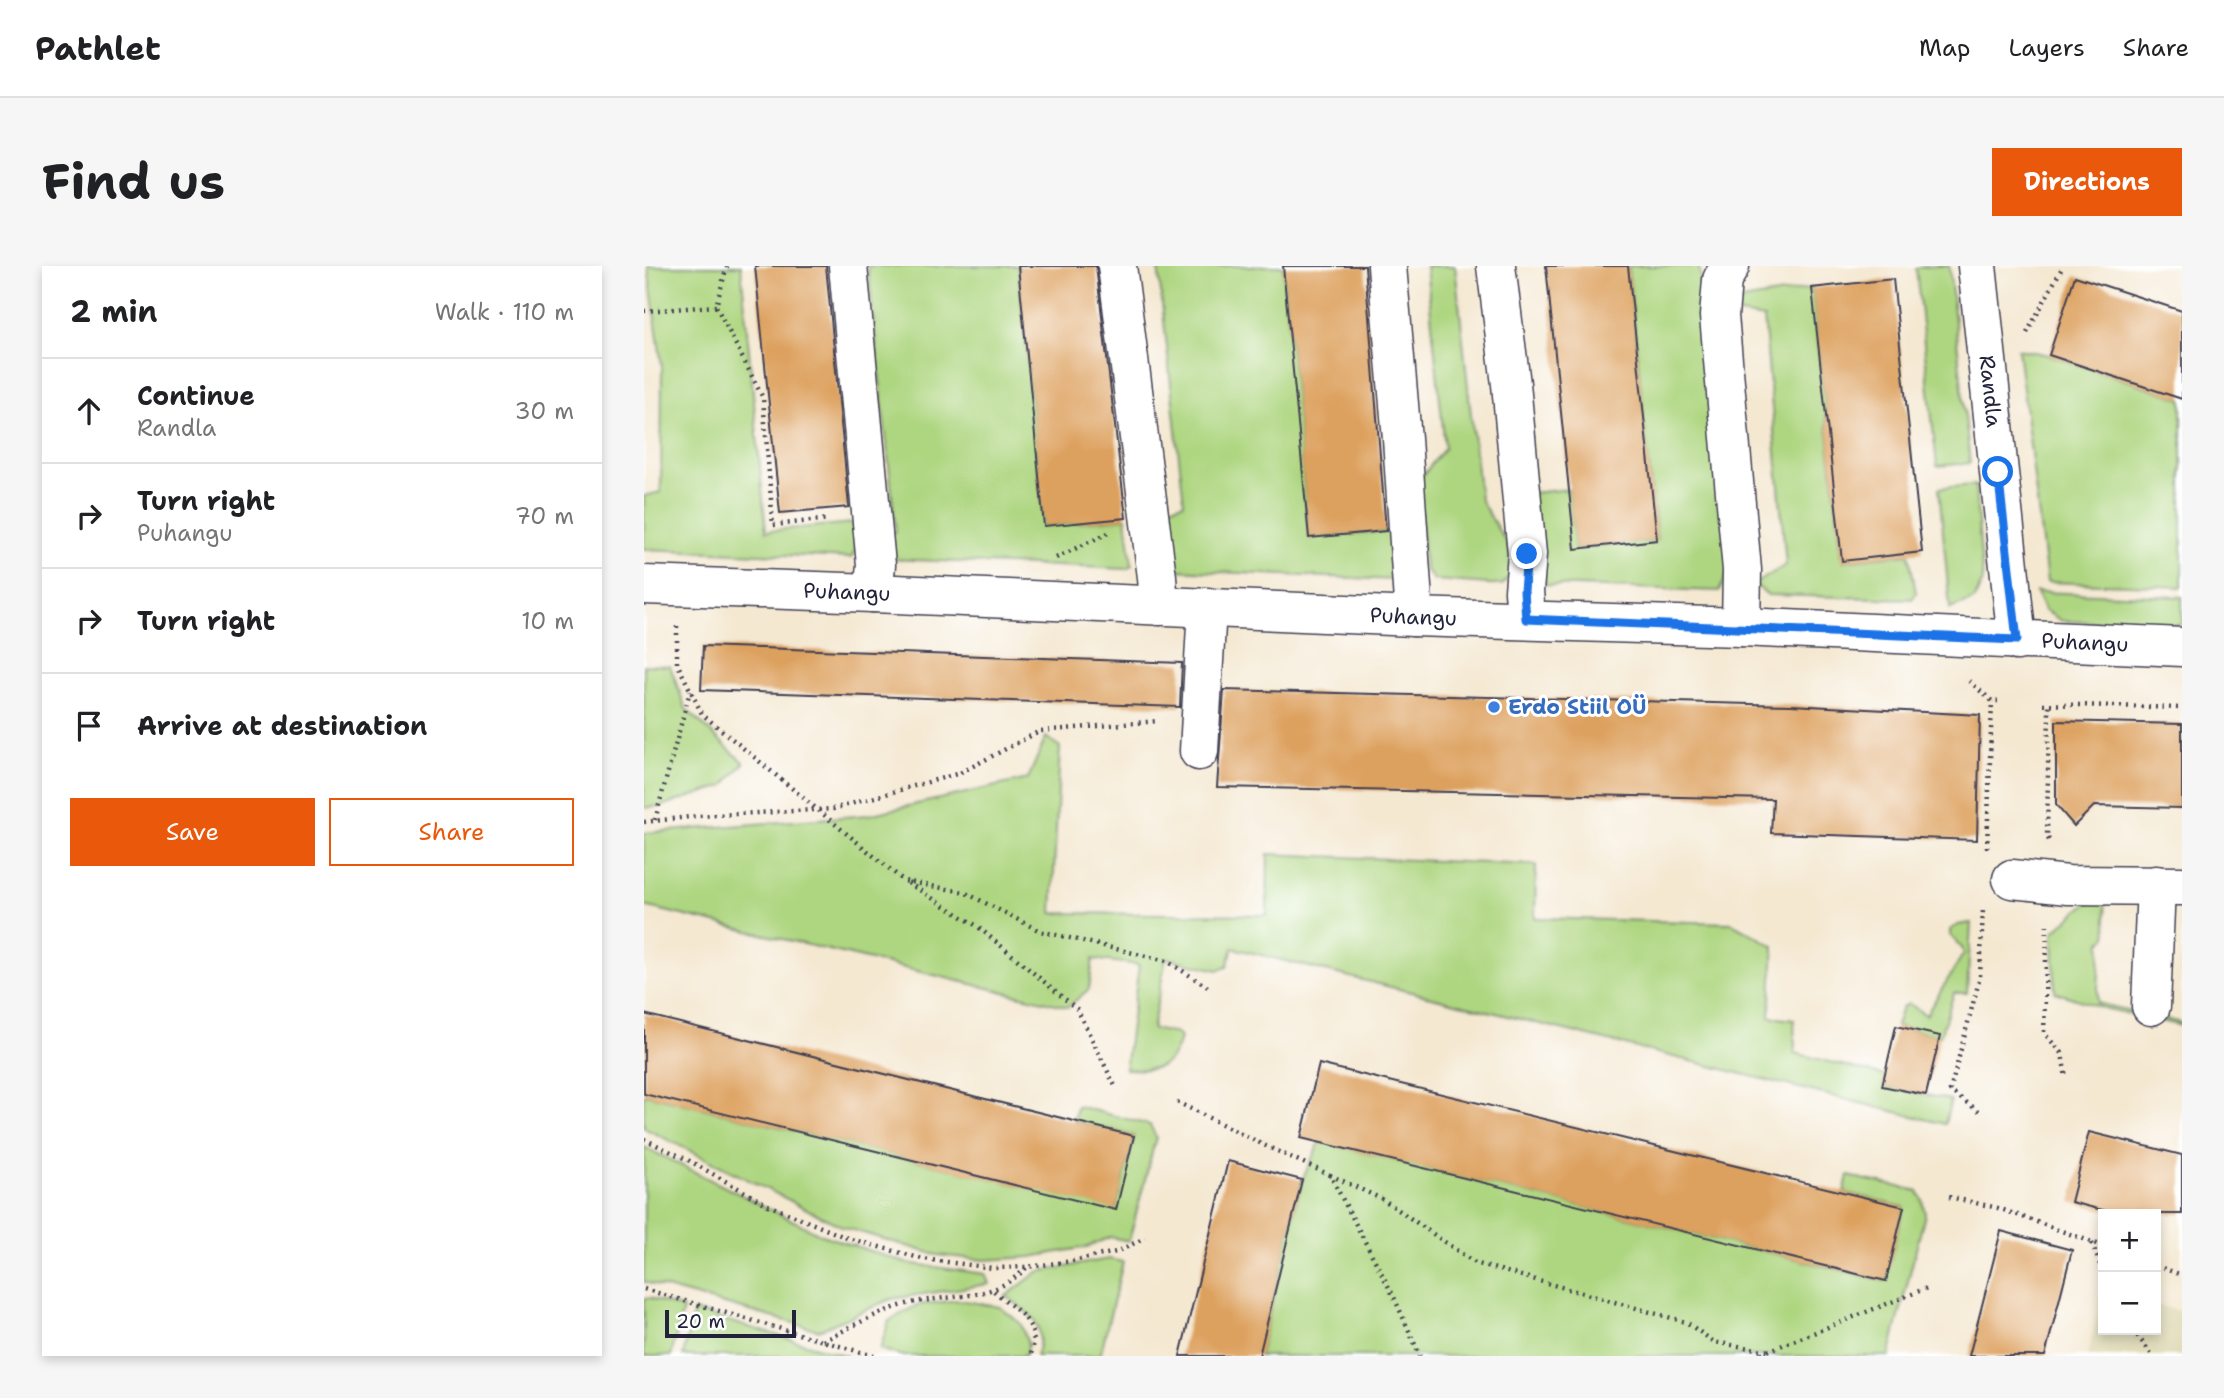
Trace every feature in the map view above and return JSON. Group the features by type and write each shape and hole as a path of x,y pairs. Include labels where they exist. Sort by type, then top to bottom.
{"street":[{"path":"848,266 876,565 873,593"},
{"path":"1117,266 1159,606"},
{"path":"1387,266 1415,617"},
{"path":"1496,266 1511,384 1527,554 1524,591 1526,619"},
{"path":"1730,266 1722,280 1719,316 1742,570 1741,627"},
{"name":"Randla","path":"1977,266 2017,640"},
{"name":"Puhangu","path":"644,585 1415,617 1741,627 2182,647"},
{"path":"1199,751 1207,607"},
{"path":"1994,877 2068,885 2169,885 2151,1006"}],"path":[{"path":"727,266 716,306 763,398 773,525 871,515"},
{"path":"2025,337 2063,266"},
{"path":"644,311 716,306"},
{"path":"1047,562 1149,513"},
{"path":"677,617 677,663 702,714 904,881 977,926 1077,1009 1115,1086"},
{"path":"1964,677 1995,702 1994,877 1980,977 1950,1091 1979,1111"},
{"path":"655,821 690,691"},
{"path":"2043,704 2182,708"},
{"path":"644,822 698,816 833,810 960,773 1040,731 1160,721"},
{"path":"904,881 964,892 1040,931 1167,961 1211,989"},
{"path":"1177,1102 1384,1200 1475,1263 1686,1322 1714,1342 1768,1351"},
{"path":"644,1139 688,1160 768,1205 847,1238 922,1259 993,1268 1027,1267 1116,1252 1145,1238"},
{"path":"1330,1175 1394,1297 1420,1356"},
{"path":"1949,1197 1998,1208 2098,1244"},
{"path":"2092,1242 2103,1272"},
{"path":"823,1341 870,1316 908,1304 994,1291 1016,1279 1027,1267"},
{"path":"2161,1268 2182,1275"},
{"path":"1755,1356 1927,1288"},
{"path":"644,1289 874,1356"},
{"path":"994,1291 1032,1327 1035,1343 1030,1356"},
{"path":"2137,1335 2153,1356"}],"shaded area":[{"path":"2161,1306 2182,1312 2182,1356 2088,1356 2098,1313 2098,1335 2161,1335"}],"green space":[{"path":"648,266 741,266 766,531 853,523 856,549 851,558 644,549 644,496 661,492 662,367"},
{"path":"868,266 1018,266 1044,526 1126,518 1132,565 1127,569 889,559 881,535 896,532"},
{"path":"1158,266 1283,266 1309,538 1400,530 1394,580 1172,570 1165,513 1171,507 1184,503"},
{"path":"1426,266 1455,266 1480,499 1514,556 1512,573 1502,585 1434,580 1425,569 1418,481 1445,448"},
{"path":"1628,266 1699,266 1730,570 1719,591 1547,585 1540,566 1532,493 1569,489 1575,549 1657,540"},
{"path":"1949,266 1970,463 1937,466 1916,268"},
{"path":"1812,288 1842,561 1909,554 1916,593 1912,599 1768,595 1754,584 1786,565 1764,318 1734,313 1743,300"},
{"path":"2018,349 2049,355 2182,399 2182,587 2047,582"},
{"path":"1975,485 1983,581 1974,600 1950,609 1939,488"},
{"path":"2036,592 2182,597 2182,625 2062,621 2044,610"},
{"path":"644,665 670,666 686,709 744,763 724,786 662,806 644,808"},
{"path":"1046,737 1060,747 1052,913 1267,915 1268,854 1536,865 1535,918 1732,923 1774,946 1770,1017 1794,1020 1795,1053 1885,1076 1883,1086 1951,1100 1945,1124 1233,948 1227,967 1218,970 1166,958 1152,1029 1177,1034 1180,1038 1177,1049 1167,1062 1153,1069 1125,1069 1139,965 1093,959 1089,989 1068,1007 644,906 644,833 868,815 1028,779"},
{"path":"2105,902 2107,937 2101,942 2097,1003 2182,1023 2182,1026 2103,1008 2055,992 2053,932 2087,903"},
{"path":"1971,923 1967,993 1954,993 1940,1036 1896,1026 1902,1007 1909,1004 1926,1015 1964,953 1950,935 1950,930 1958,925"},
{"path":"644,1094 1116,1209 1134,1136 1074,1121 1077,1106 1150,1125 1156,1137 1129,1241 1110,1237 1087,1247 1031,1257 985,1260 937,1255 843,1227 644,1128"},
{"path":"1320,1142 1885,1281 1904,1207 1844,1192 1848,1176 1918,1191 1925,1214 1889,1356 1259,1356 1302,1180"},
{"path":"644,1147 822,1235 906,1263 985,1274 989,1284 891,1299 819,1330 644,1282"},
{"path":"1109,1259 1123,1262 1100,1356 1036,1356 1040,1335 1038,1327 1029,1314 1006,1296 1038,1272"},
{"path":"650,1298 683,1309 671,1356 644,1356 644,1299"},
{"path":"959,1300 1000,1307 1021,1324 1028,1344 1025,1356 903,1356 880,1349 889,1321 917,1305"},
{"path":"694,1311 847,1356 683,1356"}],"building":[{"path":"755,266 826,266 849,507 780,513"},
{"path":"1018,266 1096,266 1126,518 1044,526"},
{"path":"1283,266 1365,266 1386,531 1309,538"},
{"path":"1546,266 1628,266 1657,540 1575,549"},
{"path":"2075,276 2182,311 2182,399 2049,355"},
{"path":"1893,279 1922,552 1842,561 1812,288"},
{"path":"703,646 1182,663 1180,707 701,690"},
{"path":"1224,690 1791,705 1980,715 1977,840 1771,833 1773,799 1217,787"},
{"path":"2056,721 2182,724 2182,808 2094,806 2074,826 2056,805"},
{"path":"644,1014 1134,1136 1116,1210 644,1094"},
{"path":"1896,1026 1940,1036 1926,1095 1882,1086"},
{"path":"1319,1064 1904,1207 1886,1281 1301,1138"},
{"path":"2089,1132 2182,1155 2182,1214 2161,1214 2161,1209 2098,1209 2071,1202"},
{"path":"1228,1161 1302,1180 1259,1356 1180,1356"},
{"path":"2001,1231 2072,1250 2045,1356 1969,1356"}],"place":[{"name":"Erdo Stiil OÜ","path":"1494,707"}],"route":[{"path":"1527,554 1524,591 1526,619 2017,640 1998,472"}]}
